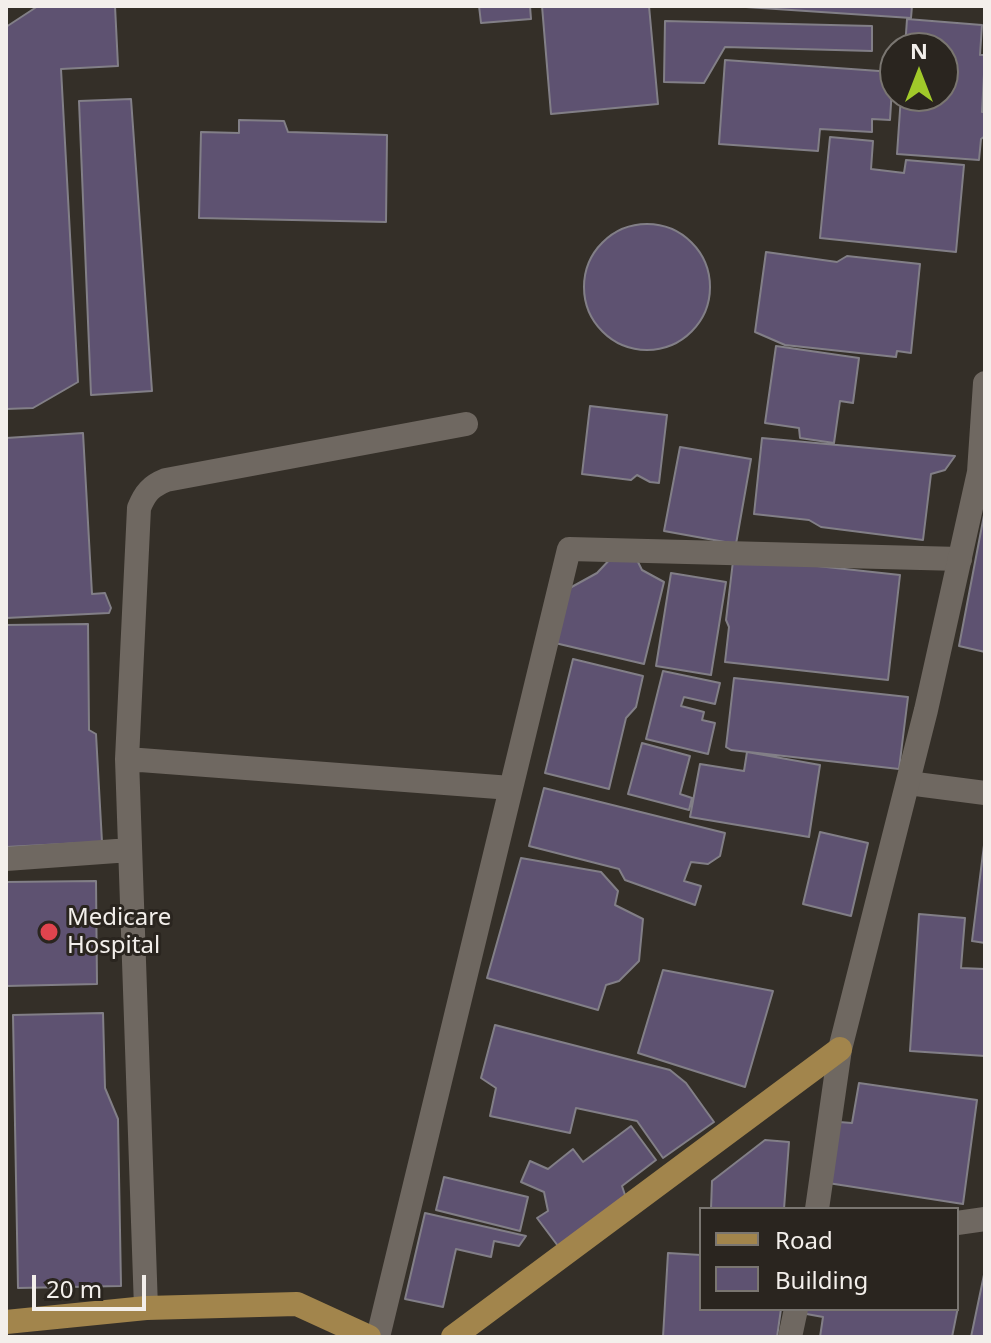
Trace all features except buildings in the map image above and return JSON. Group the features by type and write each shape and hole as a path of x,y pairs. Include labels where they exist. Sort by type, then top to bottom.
{"main road":[{"path":"453,1337 840,1049"},
{"path":"6,1322 146,1308 297,1304 369,1337"}],"street":[{"path":"823,1207 840,1049 908,783 982,472 985,383"},
{"path":"146,1308 127,759 139,508 144,495 153,485 166,480 466,424"},
{"path":"378,1337 569,549 960,559"},
{"path":"127,759 511,788"},
{"path":"908,783 985,793"},
{"path":"6,859 130,850"},
{"path":"959,1223 985,1219"},
{"path":"790,1337 796,1311"}],"place":[{"name":"Medicare Hospital","path":"49,932"}]}
